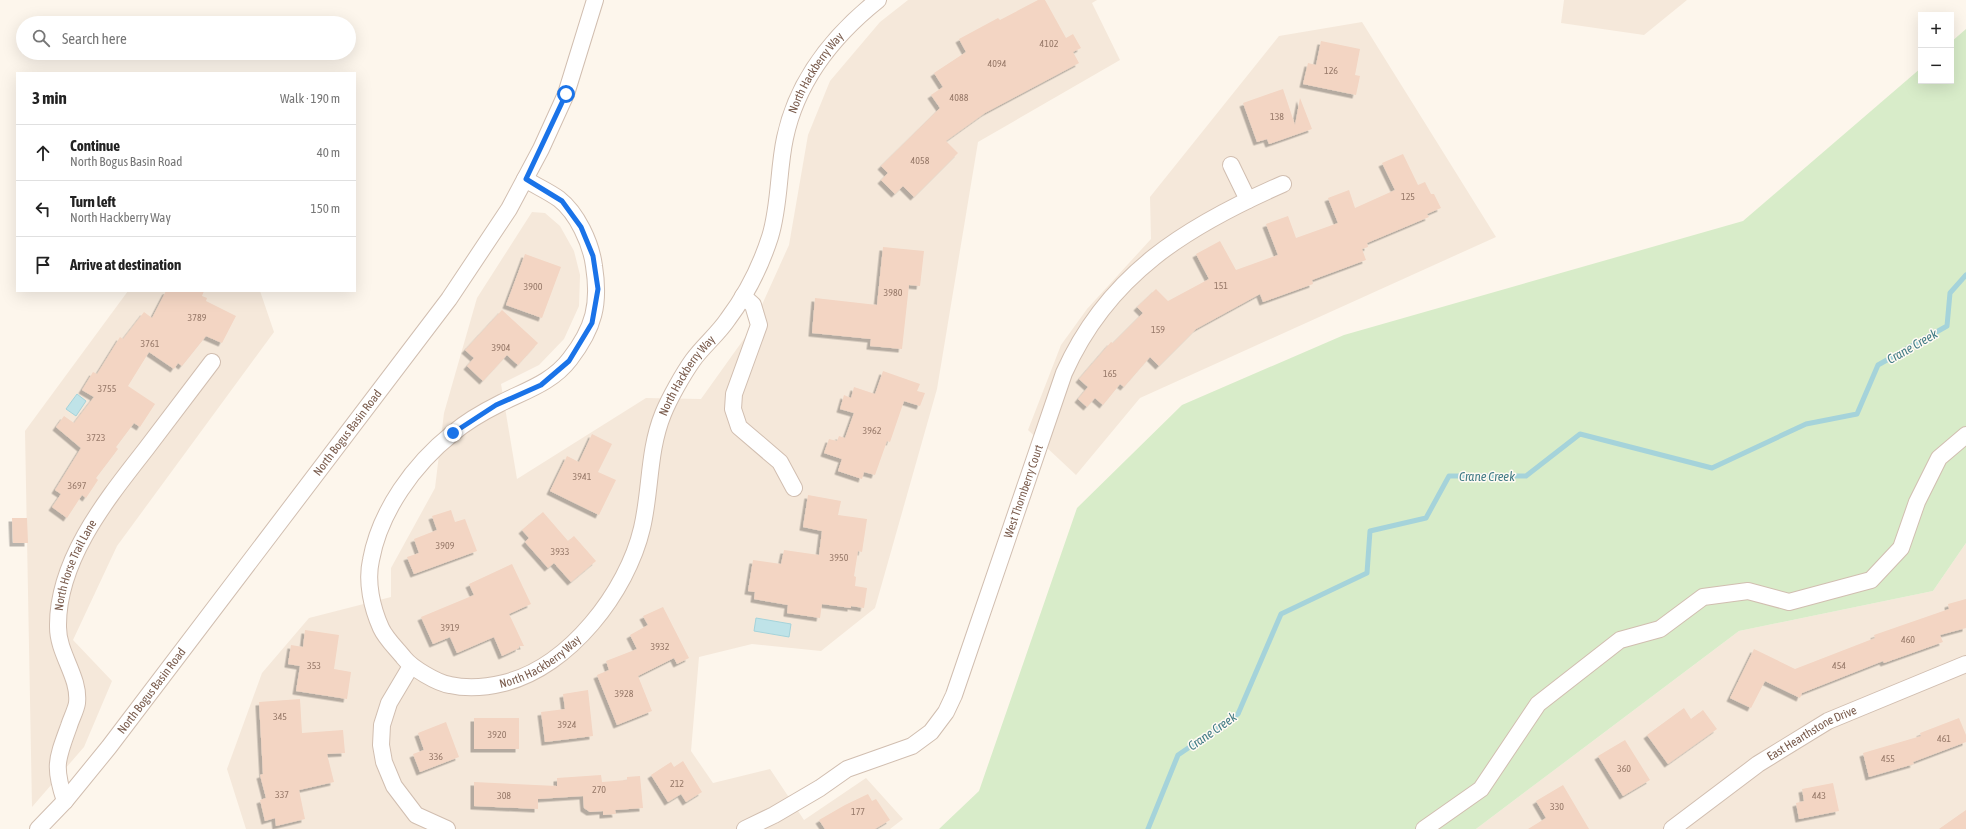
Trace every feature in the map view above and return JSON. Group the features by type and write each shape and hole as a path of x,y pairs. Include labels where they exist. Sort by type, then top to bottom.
{"street":[{"name":"North Bogus Basin Road","path":"38,829 66,801 109,747 449,299 509,209 526,179 566,94 595,0"},
{"name":"North Hackberry Way","path":"526,179 562,201 581,227 593,256 598,289 592,323 569,361 541,385 496,405 453,433 413,472 382,522 370,563 370,594 382,631 410,666 449,685 489,686 520,679 549,662 577,639 610,601 630,562 642,529 652,451 663,413 693,360 728,320 743,296 760,263 772,233 780,182 784,139 798,99 810,74 835,39 878,0"},
{"path":"1231,165 1248,200"},
{"name":"West Thornberry Court","path":"745,829 774,816 820,788 847,769 912,746 931,732 946,712 957,688 1064,373 1082,336 1111,298 1144,264 1171,242 1248,200 1283,184"},
{"path":"743,296 753,305 760,325 734,394 733,409 739,427 780,462 794,488"},
{"name":"North Horse Trail Lane","path":"66,801 56,772 59,753 77,704 77,688 62,653 58,628 61,592 70,566 99,511 212,362"},
{"path":"1424,829 1480,789 1538,704 1620,640 1660,629 1703,598 1748,591 1789,602 1871,580 1901,548 1916,502 1939,458 1966,435"},
{"name":"East Hearthstone Drive","path":"1672,829 1758,764 1828,721 1966,664"},
{"path":"410,666 389,703 382,725 381,745 384,762 394,786 416,815 447,829"}],"shaded area":[{"path":"908,0 1097,0 1092,3 1120,60 978,142 937,389 875,608 821,651 752,644 699,657 691,751 713,783 770,769 804,820 866,778 903,819 890,829 246,829 227,769 262,673 309,618 391,597 391,568 435,488 444,413 477,298 532,212 545,213 560,226 574,251 580,275 579,306 564,339 539,365 501,384 517,479 646,398 701,399 751,329 789,245 808,135 830,81 880,22"},
{"path":"1564,0 1687,0 1644,35 1561,23"},
{"path":"1362,22 1496,237 1140,398 1076,475 1028,430 1061,345 1087,309 1151,239 1150,197 1279,36"},
{"path":"127,292 260,292 274,332 117,546 73,640 112,681 84,747 32,807 25,431"},
{"path":"1966,543 1966,829 1476,829 1739,631 1933,591"}],"green space":[{"path":"1966,29 1966,543 1933,591 1739,631 1476,829 939,829 979,791 1077,508 1182,405 1344,335 1743,221 1918,71 1918,84 1954,84 1954,39"}],"water":[{"path":"77,394 86,401 76,416 66,409"},
{"path":"756,618 791,624 789,637 754,631"}],"building":[{"path":"1038,0 1045,0 1066,38 1073,34 1081,48 1073,52 1079,63 985,113 946,141 958,153 914,197 903,186 895,194 881,180 888,173 881,166 940,108 931,95 943,87 934,73 966,52 959,39 998,18 1000,20"},
{"path":"1321,41 1360,49 1355,75 1360,76 1356,95 1303,84 1308,63 1316,65"},
{"path":"1283,89 1295,125 1300,98 1312,129 1269,144 1267,139 1257,142 1243,103"},
{"path":"1403,154 1418,185 1425,182 1431,194 1434,194 1441,208 1427,214 1429,217 1367,243 1368,247 1362,249 1366,260 1312,280 1313,284 1263,302 1260,294 1196,329 1159,366 1150,357 1124,387 1120,384 1103,405 1095,398 1087,407 1078,399 1088,387 1079,379 1111,342 1113,343 1143,313 1137,307 1156,289 1168,301 1209,279 1196,254 1220,241 1236,270 1278,255 1266,224 1288,216 1296,238 1338,223 1328,198 1349,190 1355,208 1395,190 1382,163"},
{"path":"883,247 924,251 920,286 909,285 902,349 870,346 871,339 812,333 815,298 877,305"},
{"path":"525,254 561,267 542,318 506,305"},
{"path":"165,292 204,292 202,296 207,298 206,301 236,316 222,343 206,336 182,366 178,363 174,369 149,352 128,386 155,404 140,427 134,423 116,447 118,449 96,478 98,480 86,498 82,495 67,518 52,507 61,494 55,490 81,448 56,427 64,416 74,423 94,397 82,390 93,372 97,374 120,337 123,339 144,312 152,318"},
{"path":"502,310 538,343 518,365 507,355 483,381 467,366 474,358 465,350"},
{"path":"883,371 920,384 917,391 925,393 920,406 904,401 890,442 887,441 875,475 864,472 862,479 838,471 842,459 824,453 829,439 837,441 839,436 845,438 854,413 840,409 844,395 851,398 854,387 875,394"},
{"path":"592,434 612,444 598,472 616,480 599,515 550,491 567,456 579,462"},
{"path":"808,495 841,501 838,515 867,519 862,552 858,551 854,576 856,577 855,586 867,588 864,608 851,606 851,608 822,604 820,618 787,613 788,605 754,599 755,592 748,591 753,560 781,564 784,550 819,555 822,531 803,527"},
{"path":"451,510 455,522 465,519 477,551 414,574 407,557 419,553 414,539 437,530 432,516"},
{"path":"543,512 568,541 574,536 596,561 571,582 554,563 548,568 525,542 529,538 522,530"},
{"path":"12,518 27,518 28,543 13,543"},
{"path":"512,564 531,604 509,614 524,646 519,646 519,648 502,656 494,637 457,653 450,637 433,644 421,617 474,595 469,584"},
{"path":"1966,599 1966,628 1940,635 1943,642 1884,663 1883,661 1802,693 1800,698 1765,681 1751,708 1730,698 1754,649 1795,669 1875,638 1874,635 1949,609 1948,604"},
{"path":"663,607 689,658 677,664 674,658 638,676 652,711 617,725 597,675 609,670 606,661 637,649 630,635 648,625 643,616"},
{"path":"305,630 339,635 334,669 351,672 347,699 296,691 300,666 288,664 291,645 303,647"},
{"path":"588,690 593,736 545,742 541,712 565,709 563,694"},
{"path":"300,699 302,733 343,730 345,753 327,754 334,782 299,790 305,819 276,826 275,818 265,821 260,800 266,798 260,775 263,774 259,702"},
{"path":"1684,708 1691,719 1703,710 1717,729 1668,764 1647,735"},
{"path":"474,718 519,718 519,749 474,749"},
{"path":"1959,718 1966,735 1966,742 1913,762 1914,764 1869,777 1863,753 1921,736 1920,733"},
{"path":"446,722 459,757 420,772 413,754 424,750 418,733"},
{"path":"1625,740 1650,780 1623,796 1598,756"},
{"path":"683,761 702,792 686,802 681,794 668,802 651,775 671,762 674,767"},
{"path":"601,775 602,782 627,780 627,777 640,776 643,808 615,810 616,814 603,815 603,811 590,812 584,808 583,796 538,799 538,809 474,806 474,782 557,786 557,778"},
{"path":"1833,783 1839,811 1799,819 1796,803 1804,801 1802,789"},
{"path":"1563,785 1589,829 1528,829 1546,818 1536,801"},
{"path":"868,794 872,801 876,799 890,820 875,829 825,829 819,820 845,805"},
{"path":"1966,810 1966,829 1939,829"}],"waterway":[{"name":"Crane Creek","path":"1148,829 1178,755 1238,714 1281,614 1367,573 1370,531 1426,518 1449,476 1526,476 1580,434 1712,468 1806,424 1857,414 1878,365 1947,326 1950,293 1966,275"}],"route":[{"path":"453,433 496,405 541,385 569,361 592,323 598,289 593,256 581,227 562,201 526,179 566,94"}]}
